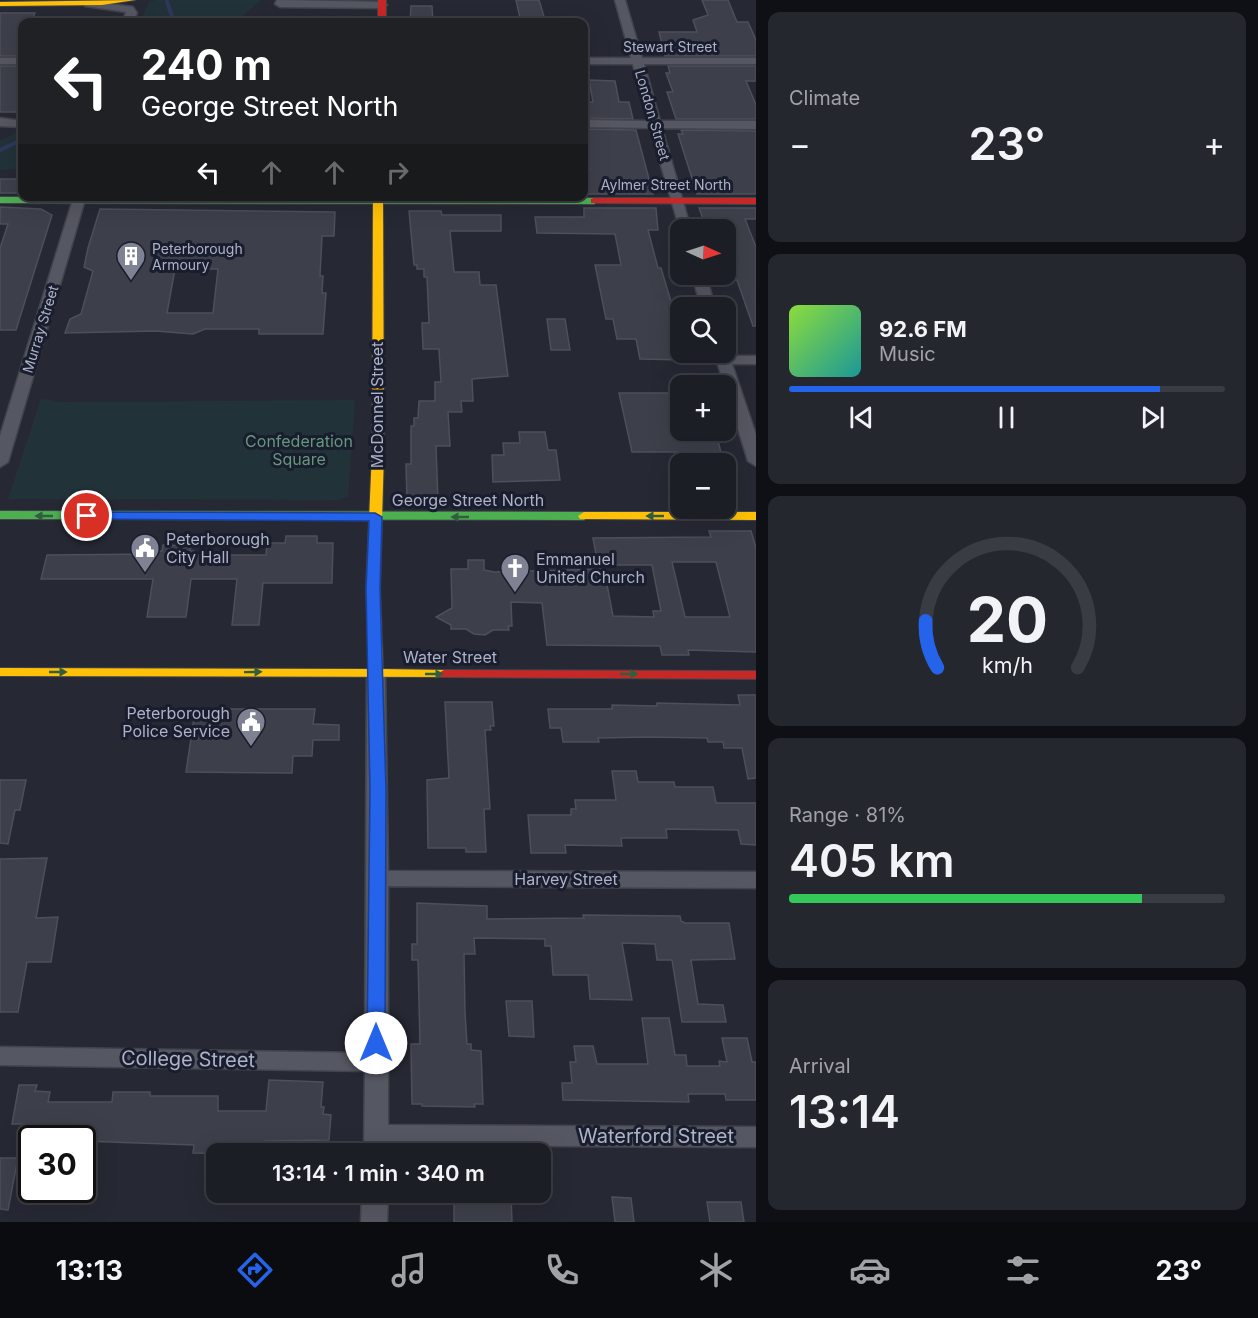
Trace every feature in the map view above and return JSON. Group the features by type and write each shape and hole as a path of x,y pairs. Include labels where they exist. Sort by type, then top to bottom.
{"street":[{"path":"282,0 280,4 382,2 382,18"},
{"name":"London Street","path":"620,0 683,219"},
{"path":"0,4 78,3 130,7"},
{"path":"0,60 18,61"},
{"name":"Stewart Street","path":"588,61 756,62"},
{"path":"588,124 756,125"},
{"name":"Aylmer Street North","path":"0,200 18,200"},
{"name":"Aylmer Street North","path":"588,200 756,201"},
{"name":"Murray Street","path":"0,462 79,201"},
{"path":"325,201 351,206 372,216 378,233"},
{"name":"McDonnel Street","path":"376,1143 376,673 373,589 378,201"},
{"path":"736,358 756,360"},
{"path":"725,363 756,461"},
{"name":"George Street North","path":"0,515 756,516"},
{"name":"Water Street","path":"0,672 756,675"},
{"name":"Harvey Street","path":"376,878 756,879"},
{"name":"College Street","path":"0,1056 376,1062"},
{"name":"Waterford Street","path":"430,1143 756,1137"},
{"path":"374,1222 375,1203"}],"green space":[{"path":"157,0 261,0 241,18 142,18 149,2"},
{"path":"18,133 18,165 16,169 0,170 0,141"},
{"name":"Confederation Square","path":"41,398 58,402 355,400 348,497 336,500 8,499"}],"building":[{"path":"516,0 539,0 544,18 520,18"},
{"path":"702,0 728,0 737,22 748,22 756,40 756,56 665,56 659,32 697,32 693,20 708,15"},
{"path":"411,6 432,6 433,18 410,18"},
{"path":"0,13 35,13 33,18 18,18 18,56 0,56"},
{"path":"0,66 18,66 18,112 0,112"},
{"path":"668,66 756,66 756,81 746,81 756,105 756,119 676,119 667,92 673,92 666,73 670,73"},
{"path":"589,80 615,81 619,102 629,102 633,119 588,118 588,102 593,102"},
{"path":"588,129 636,130 653,194 588,194 588,169 590,169"},
{"path":"681,130 756,131 756,194 697,194 678,134 683,134"},
{"path":"0,179 18,179 18,193 0,193"},
{"path":"0,207 41,209 52,215 16,330 0,330 0,248 8,224 0,224"},
{"path":"584,208 656,208 658,230 648,230 658,268 661,268 670,298 670,360 640,359 636,339 617,339 613,319 606,319 595,265 621,265 615,234 537,233 535,217 584,217"},
{"path":"699,208 756,208 756,219 745,219 756,247 756,326 753,326 736,280 736,219 703,219"},
{"path":"100,209 335,212 334,236 322,236 320,276 323,276 322,293 326,293 323,334 259,334 259,329 205,329 193,334 156,331 65,333 70,319 81,314 93,271 84,267","holes":["175,269 218,269 213,313 167,313"]},
{"path":"409,211 441,211 442,215 501,215 501,231 450,231 454,272 479,272 480,285 496,285 508,376 472,379 473,401 461,401 462,412 448,412 450,446 436,446 438,501 407,501 406,464 411,464 411,426 414,426 414,418 418,418 419,401 435,401 435,382 441,382 439,349 423,349 422,323 429,323 427,277 424,277 424,269 417,269 417,265 414,265"},
{"path":"547,319 565,319 570,350 551,350"},
{"path":"619,393 670,393 670,441 718,441 721,452 632,452"},
{"path":"519,432 545,432 548,450 556,450 560,480 493,482 492,455 504,455 503,443 520,443"},
{"path":"709,531 751,531 756,548 756,652 688,650 689,655 662,655 660,646 547,645 542,603 511,602 512,626 508,626 509,630 493,630 485,635 474,634 466,629 451,629 451,625 436,617 452,608 451,569 468,569 468,560 484,560 484,570 494,572 604,569 613,616 654,617 653,611 661,611 652,565 598,565 593,538 711,537","holes":["672,562 716,562 730,617 685,617"]},
{"name":"Peterborough City Hall","path":"286,536 317,536 317,543 333,543 332,583 263,583 259,625 232,625 237,579 191,579 186,617 147,617 153,579 41,579 47,555 156,554 157,551 162,551 163,545 191,546 190,551 194,551 194,555 266,555 267,543 285,543"},
{"path":"738,695 756,695 756,778 748,779 742,748 724,748 723,742 708,742 707,738 598,738 599,742 563,742 561,728 550,728 548,709 612,709 612,705 657,706 657,703 740,705"},
{"path":"445,702 492,702 494,726 490,726 491,730 485,730 490,809 484,809 486,852 466,852 466,848 428,848 427,780 449,778"},
{"name":"Peterborough Police Service","path":"315,709 313,724 339,725 339,740 313,740 312,756 293,756 292,773 186,772 195,711"},
{"path":"612,771 636,771 638,782 674,782 675,787 713,787 716,803 756,803 756,845 741,844 738,830 666,829 667,838 621,838 622,846 565,845 566,853 531,853 528,815 571,815 571,809 576,809 575,800 616,800"},
{"path":"0,780 26,780 20,810 15,810 8,844 0,843"},
{"path":"47,858 36,918 58,917 51,962 27,962 18,1012 0,1012 0,859"},
{"path":"417,903 487,906 487,919 584,918 583,915 680,916 681,921 685,923 729,923 735,959 691,960 698,1004 723,1005 726,1022 682,1022 672,960 657,960 655,944 622,943 632,1000 590,999 588,975 553,975 551,946 545,946 545,939 474,938 475,954 464,954 465,1012 467,1044 471,1044 471,1050 481,1051 483,1104 474,1104 475,1107 412,1104 411,1044 420,1044 418,960 412,960 412,944 417,944"},
{"path":"506,1001 532,1001 534,1037 509,1036"},
{"path":"642,1018 669,1018 675,1055 686,1055 687,1066 720,1066 719,1061 727,1062 722,1038 747,1038 752,1062 756,1062 756,1100 726,1100 725,1094 688,1094 689,1102 563,1100 562,1083 572,1083 570,1062 576,1062 574,1046 593,1046 597,1064 648,1064"},
{"path":"269,1080 323,1082 321,1107 324,1107 323,1114 331,1115 329,1140 206,1143 206,1153 193,1153 194,1145 96,1142 96,1125 12,1124 19,1085 37,1085 35,1091 50,1092 48,1102 112,1102 113,1092 150,1092 150,1096 218,1096 218,1111 266,1111"},
{"path":"0,1158 18,1158 8,1210 0,1209"},
{"path":"612,1197 631,1198 634,1222 615,1222"},
{"path":"707,1202 741,1202 744,1222 710,1222"},
{"path":"454,1203 511,1203 512,1222 454,1222"}],"waterway":[{"path":"167,2 173,18"},
{"path":"0,150 18,142"}],"traffic: fast":[{"path":"0,200 18,200"},
{"path":"588,201 594,201"},
{"path":"0,515 584,516"}],"traffic: slow":[{"path":"0,4 102,3 131,0"},
{"path":"376,673 373,589 378,452 378,201"},
{"path":"584,516 756,516"},
{"path":"0,672 444,674"}],"traffic: jam":[{"path":"382,0 382,18"},
{"path":"594,201 756,201"},
{"path":"444,674 756,675"}],"place":[{"name":"Peterborough Armoury","path":"131,282"},
{"name":"Peterborough City Hall","path":"145,574"},
{"name":"Emmanuel United Church","path":"515,594"},
{"name":"Peterborough Police Service","path":"251,748"}],"route":[{"path":"87,516 375,517 373,589 378,790 376,1043"}]}
